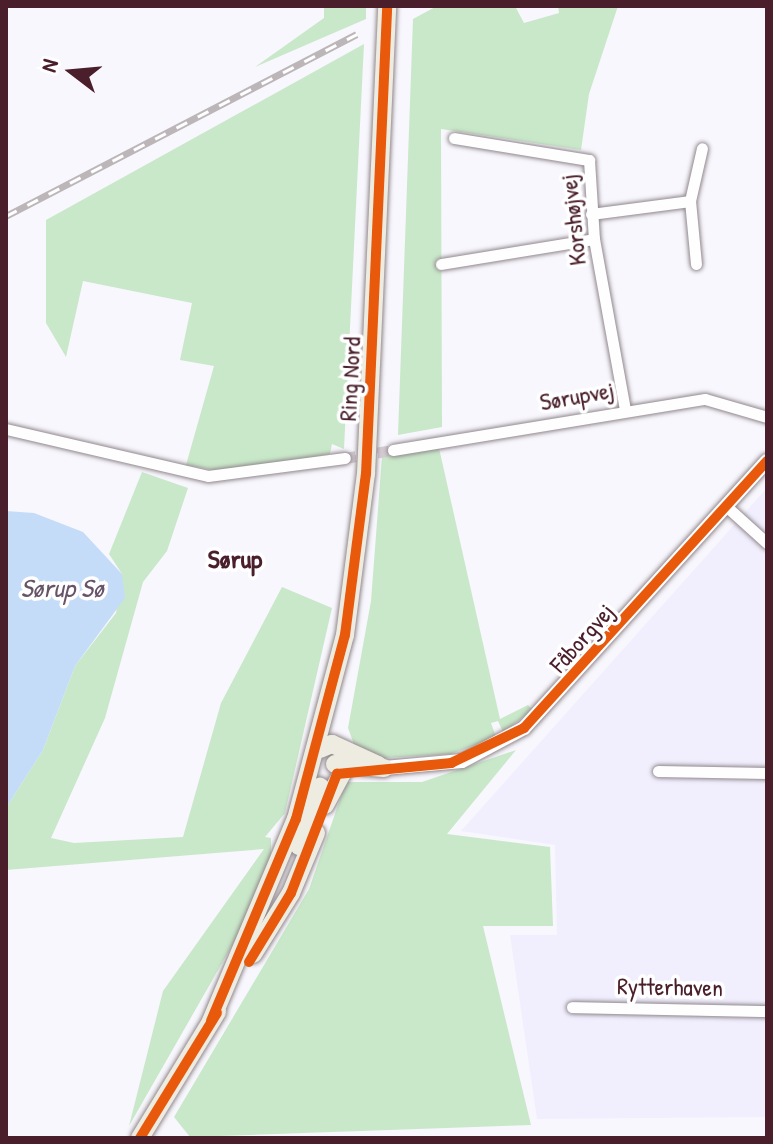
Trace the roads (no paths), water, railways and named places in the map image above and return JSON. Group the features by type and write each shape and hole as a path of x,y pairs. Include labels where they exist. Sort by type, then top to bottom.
{"main road":[{"name":"Ring Nord","path":"331,756 366,474 387,6"},
{"path":"331,756 384,768"},
{"path":"331,756 384,768"},
{"path":"140,1138 291,893 335,777 331,756"},
{"path":"211,1021 331,756"}],"street":[{"name":"Korshøjvej","path":"454,138 589,160 594,239 625,410"},
{"path":"696,264 690,201 702,148"},
{"path":"591,214 690,201"},
{"path":"441,264 594,239"},
{"name":"Sørupvej","path":"393,450 705,399 767,417"},
{"path":"6,429 208,476 345,458"},
{"name":"Fåborgvej","path":"384,768 462,761 524,728 767,461"},
{"path":"726,506 767,543"},
{"path":"658,771 767,773"},
{"name":"Rytterhaven","path":"572,1007 767,1011"}],"water":[{"name":"Sørup Sø","path":"6,511 34,513 83,532 122,574 125,598 75,666 43,750 6,808"}],"tunnel":[{"path":"345,458 393,450"}],"railway":[{"path":"6,216 357,34"}],"district":[{"name":"Sørup","path":"235,559"}]}
